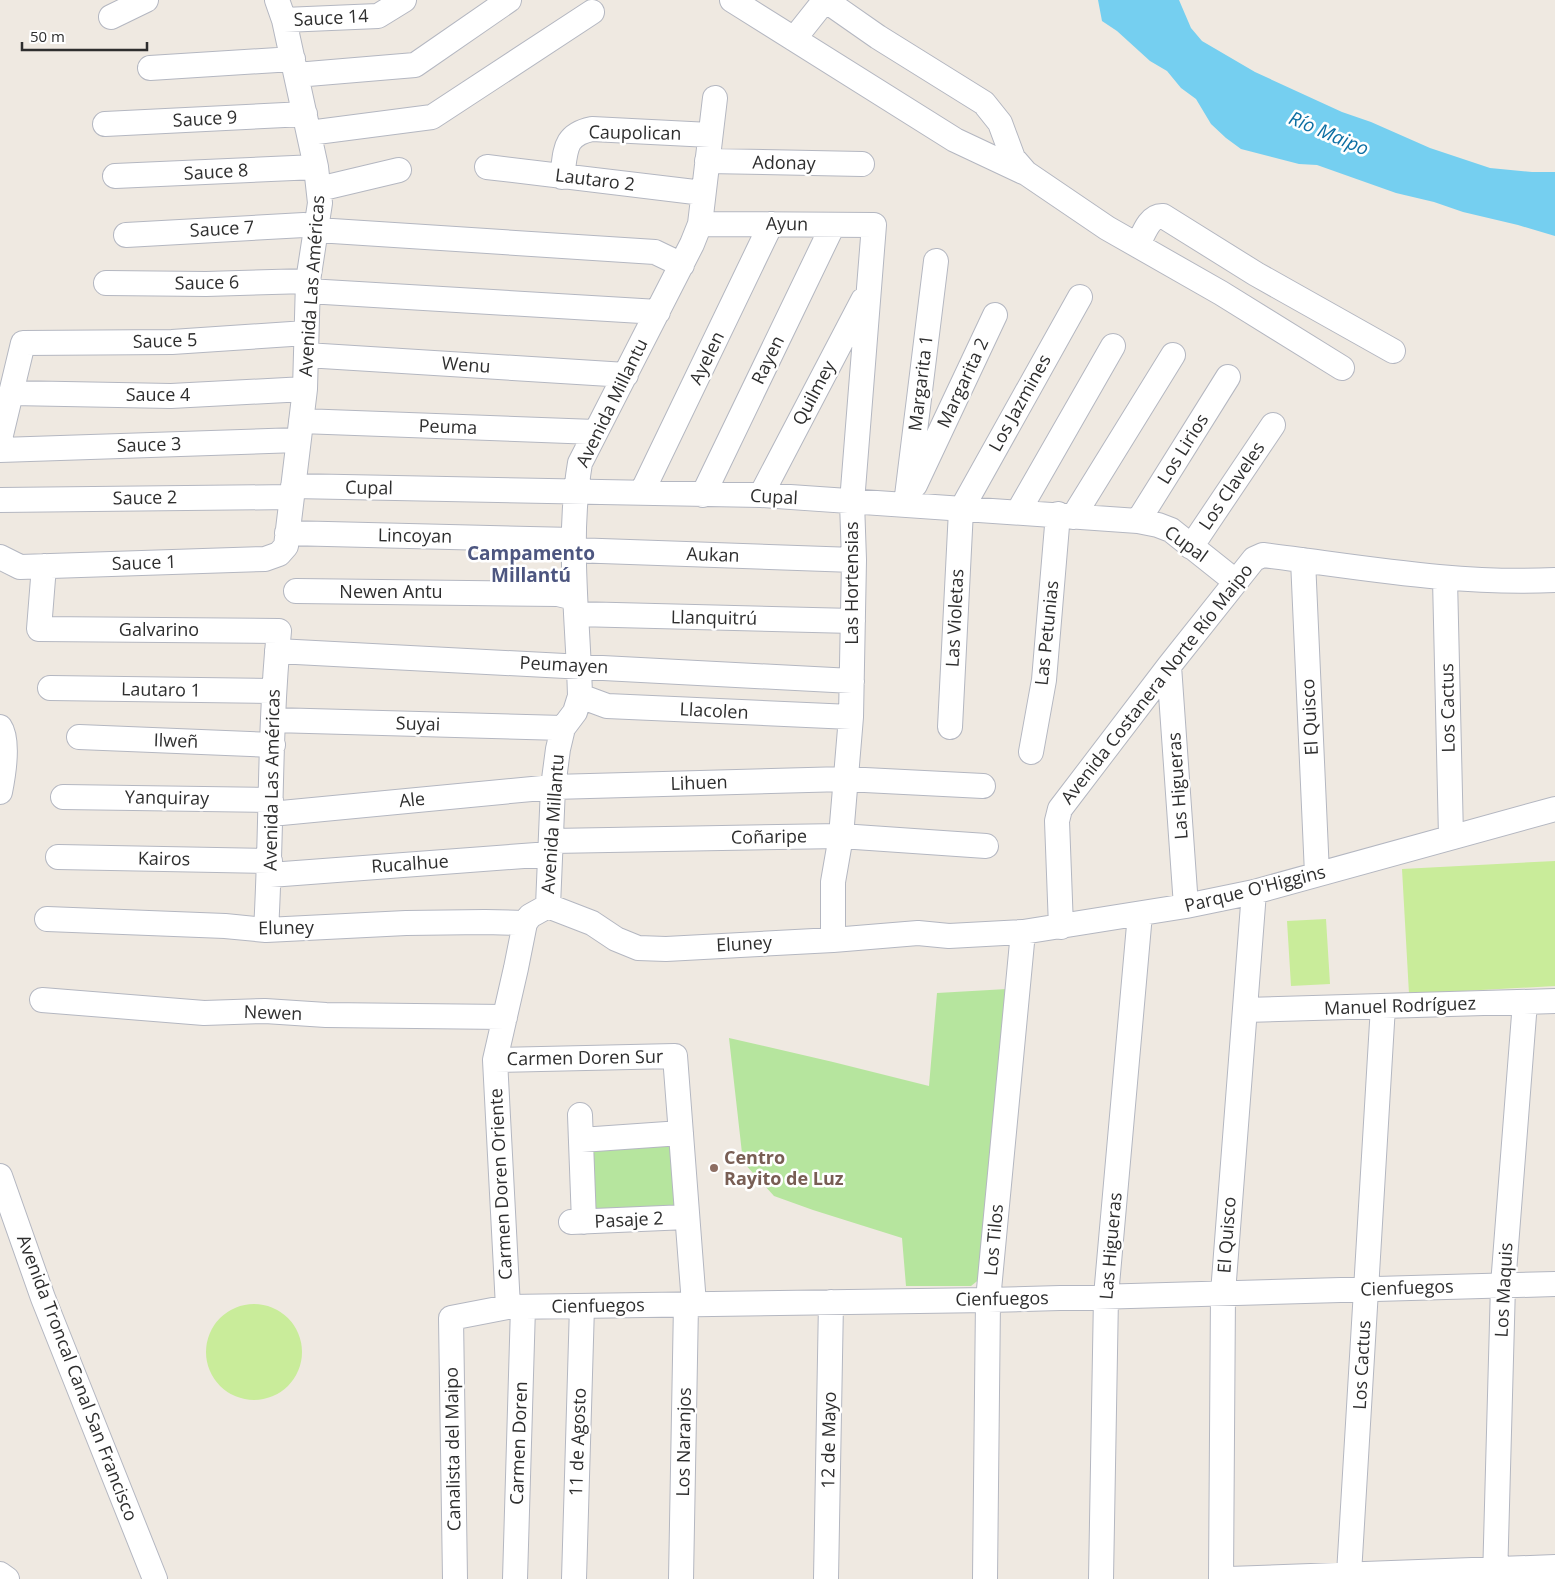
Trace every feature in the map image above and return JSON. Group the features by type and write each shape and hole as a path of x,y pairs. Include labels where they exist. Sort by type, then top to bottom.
{"street":[{"path":"111,17 146,0"},
{"name":"Sauce 14","path":"281,10 378,16 404,0"},
{"path":"150,68 415,65 509,0"},
{"path":"732,0 955,140 1026,173 1107,228 1277,326 1342,368"},
{"path":"794,39 825,0 878,37 984,103 1000,123 1013,158 1026,173"},
{"name":"Avenida Las Américas","path":"281,10 307,123 320,204 308,286 304,389 287,539"},
{"name":"Sauce 9","path":"105,124 307,123 432,117 592,12"},
{"name":"Avenida Millantu","path":"525,923 530,916 548,906 553,786 558,749 564,728 575,712 580,696 573,545 575,491 580,463 682,265 700,224 702,193 716,98"},
{"name":"Caupolican","path":"562,176 567,145 574,135 583,131 592,129 710,135"},
{"name":"Adonay","path":"707,161 862,164"},
{"name":"Lautaro 2","path":"487,168 702,193"},
{"name":"Sauce 8","path":"115,176 317,178 399,170"},
{"path":"1138,246 1152,218 1163,216 1295,297 1393,351"},
{"name":"Ayun","path":"700,224 874,225"},
{"name":"Ayelen","path":"642,492 771,224"},
{"name":"Rayen","path":"703,495 833,224"},
{"name":"Sauce 7","path":"126,234 304,225 317,230 655,252 682,265"},
{"name":"Las Hortensias","path":"833,940 833,882 841,836 851,717 854,560 852,502 874,225"},
{"name":"Margarita 1","path":"906,504 936,261"},
{"name":"Sauce 6","path":"106,283 308,286 658,312"},
{"name":"Quilmey","path":"761,495 868,291"},
{"name":"Los Jazmines","path":"961,510 1080,297"},
{"path":"1277,326 1295,297"},
{"name":"Margarita 2","path":"906,504 994,315"},
{"name":"Sauce 5","path":"12,394 23,343 172,342 306,344"},
{"name":"Wenu","path":"306,344 626,375"},
{"path":"1018,512 1113,346"},
{"path":"1065,516 1173,355"},
{"name":"Los Lirios","path":"1138,521 1228,377"},
{"name":"Sauce 4","path":"12,394 171,396 304,389"},
{"path":"0,439 12,394"},
{"name":"Los Claveles","path":"1191,547 1273,425"},
{"name":"Peuma","path":"299,430 595,432"},
{"name":"Sauce 3","path":"0,450 299,430"},
{"name":"Cupal","path":"292,492 575,491 761,495 1138,521 1158,524 1171,530 1235,581"},
{"name":"Sauce 2","path":"0,500 292,492"},
{"name":"Las Violetas","path":"950,727 961,510"},
{"name":"Las Petunias","path":"1030,752 1044,680 1065,516"},
{"name":"Lincoyan","path":"287,539 573,545"},
{"name":"Sauce 1","path":"0,557 20,567 266,559 279,554 287,539"},
{"name":"Aukan","path":"573,545 854,560"},
{"name":"Avenida Costanera Norte Río Maipo","path":"1061,927 1058,813 1169,666 1254,559 1263,555 1445,579 1492,581 1555,580"},
{"name":"El Quisco","path":"1303,560 1316,874"},
{"name":"Galvarino","path":"44,566 39,630 278,641"},
{"name":"Los Cactus","path":"1445,579 1451,837"},
{"name":"Newen Antu","path":"296,592 558,594 575,606"},
{"name":"Llanquitrú","path":"575,606 853,621"},
{"name":"Avenida Las Américas","path":"266,930 270,868 273,691 278,641"},
{"name":"Peumayen","path":"278,641 580,666 852,681"},
{"name":"Las Higueras","path":"1169,666 1186,906"},
{"name":"Lautaro 1","path":"50,688 273,691"},
{"name":"Llacolen","path":"580,696 607,706 851,717"},
{"name":"Suyai","path":"273,720 564,728"},
{"path":"0,727 2,730 4,754 0,792"},
{"name":"Ilweñ","path":"79,737 273,745"},
{"name":"Lihuen","path":"553,786 845,779 984,786"},
{"name":"Ale","path":"271,807 553,786"},
{"name":"Yanquiray","path":"63,797 271,807"},
{"name":"Parque O'Higgins","path":"949,936 1023,932 1061,927 1186,906 1254,892 1555,809"},
{"name":"Coñaripe","path":"551,848 841,836 986,846"},
{"name":"Rucalhue","path":"270,868 551,848"},
{"name":"Kairos","path":"58,857 270,868"},
{"name":"El Quisco","path":"1222,1579 1223,1293 1254,892"},
{"name":"Eluney","path":"548,906 592,923 616,939 638,948 666,949 833,940 918,933 949,936"},
{"name":"Las Higueras","path":"1101,1579 1106,1296 1140,914"},
{"name":"Eluney","path":"47,919 225,926 266,930 406,923 525,923"},
{"path":"495,1060 525,923"},
{"name":"Los Tilos","path":"985,1579 988,1300 1023,932"},
{"name":"Newen","path":"42,1000 204,1013 265,1011 326,1015 505,1017"},
{"name":"Manuel Rodríguez","path":"1245,1010 1555,1001"},
{"name":"Los Maquis","path":"1495,1574 1503,1286 1525,1002"},
{"name":"Los Cactus","path":"1350,1574 1383,1006"},
{"name":"Carmen Doren Sur","path":"495,1060 675,1056"},
{"name":"Los Naranjos","path":"675,1056 687,1217 690,1304 681,1579"},
{"name":"Carmen Doren Oriente","path":"495,1060 515,1307"},
{"path":"580,1115 581,1140 680,1134"},
{"name":"Pasaje 2","path":"581,1140 578,1222 687,1217"},
{"name":"Avenida Troncal Canal San Francisco","path":"0,1176 43,1298 155,1579"},
{"name":"Cienfuegos","path":"451,1318 515,1307 988,1300 1555,1284"},
{"name":"12 de Mayo","path":"826,1579 831,1302"},
{"name":"11 de Agosto","path":"574,1579 582,1306"},
{"name":"Carmen Doren","path":"515,1307 515,1579"},
{"name":"Canalista del Maipo","path":"451,1318 455,1579"},
{"path":"1229,1579 1350,1574 1495,1574 1555,1567"},
{"path":"0,1574 7,1579"}],"green space":[{"path":"1555,861 1555,986 1409,994 1402,869"},
{"path":"1326,919 1330,984 1291,986 1287,921"},
{"path":"1007,989 981,1278 971,1286 906,1286 902,1238 774,1196 743,1162 729,1038 929,1086 937,993"},
{"path":"670,1142 677,1209 593,1213 589,1147"},
{"path":"254,1304 272,1308 288,1318 298,1334 302,1352 298,1370 288,1386 272,1396 254,1400 236,1396 220,1386 210,1370 206,1352 210,1334 220,1318 236,1308"}],"water":[{"name":"Río Maipo","path":"1098,0 1179,0 1191,28 1202,41 1255,72 1342,112 1371,122 1430,148 1490,168 1555,172 1555,236 1396,193 1317,165 1299,164 1241,149 1211,124 1196,99 1181,88 1167,71 1150,61 1117,31 1102,21"}],"place":[{"name":"Centro Rayito de Luz","path":"714,1168"}],"district":[{"name":"Campamento Millantú","path":"531,564"}]}
